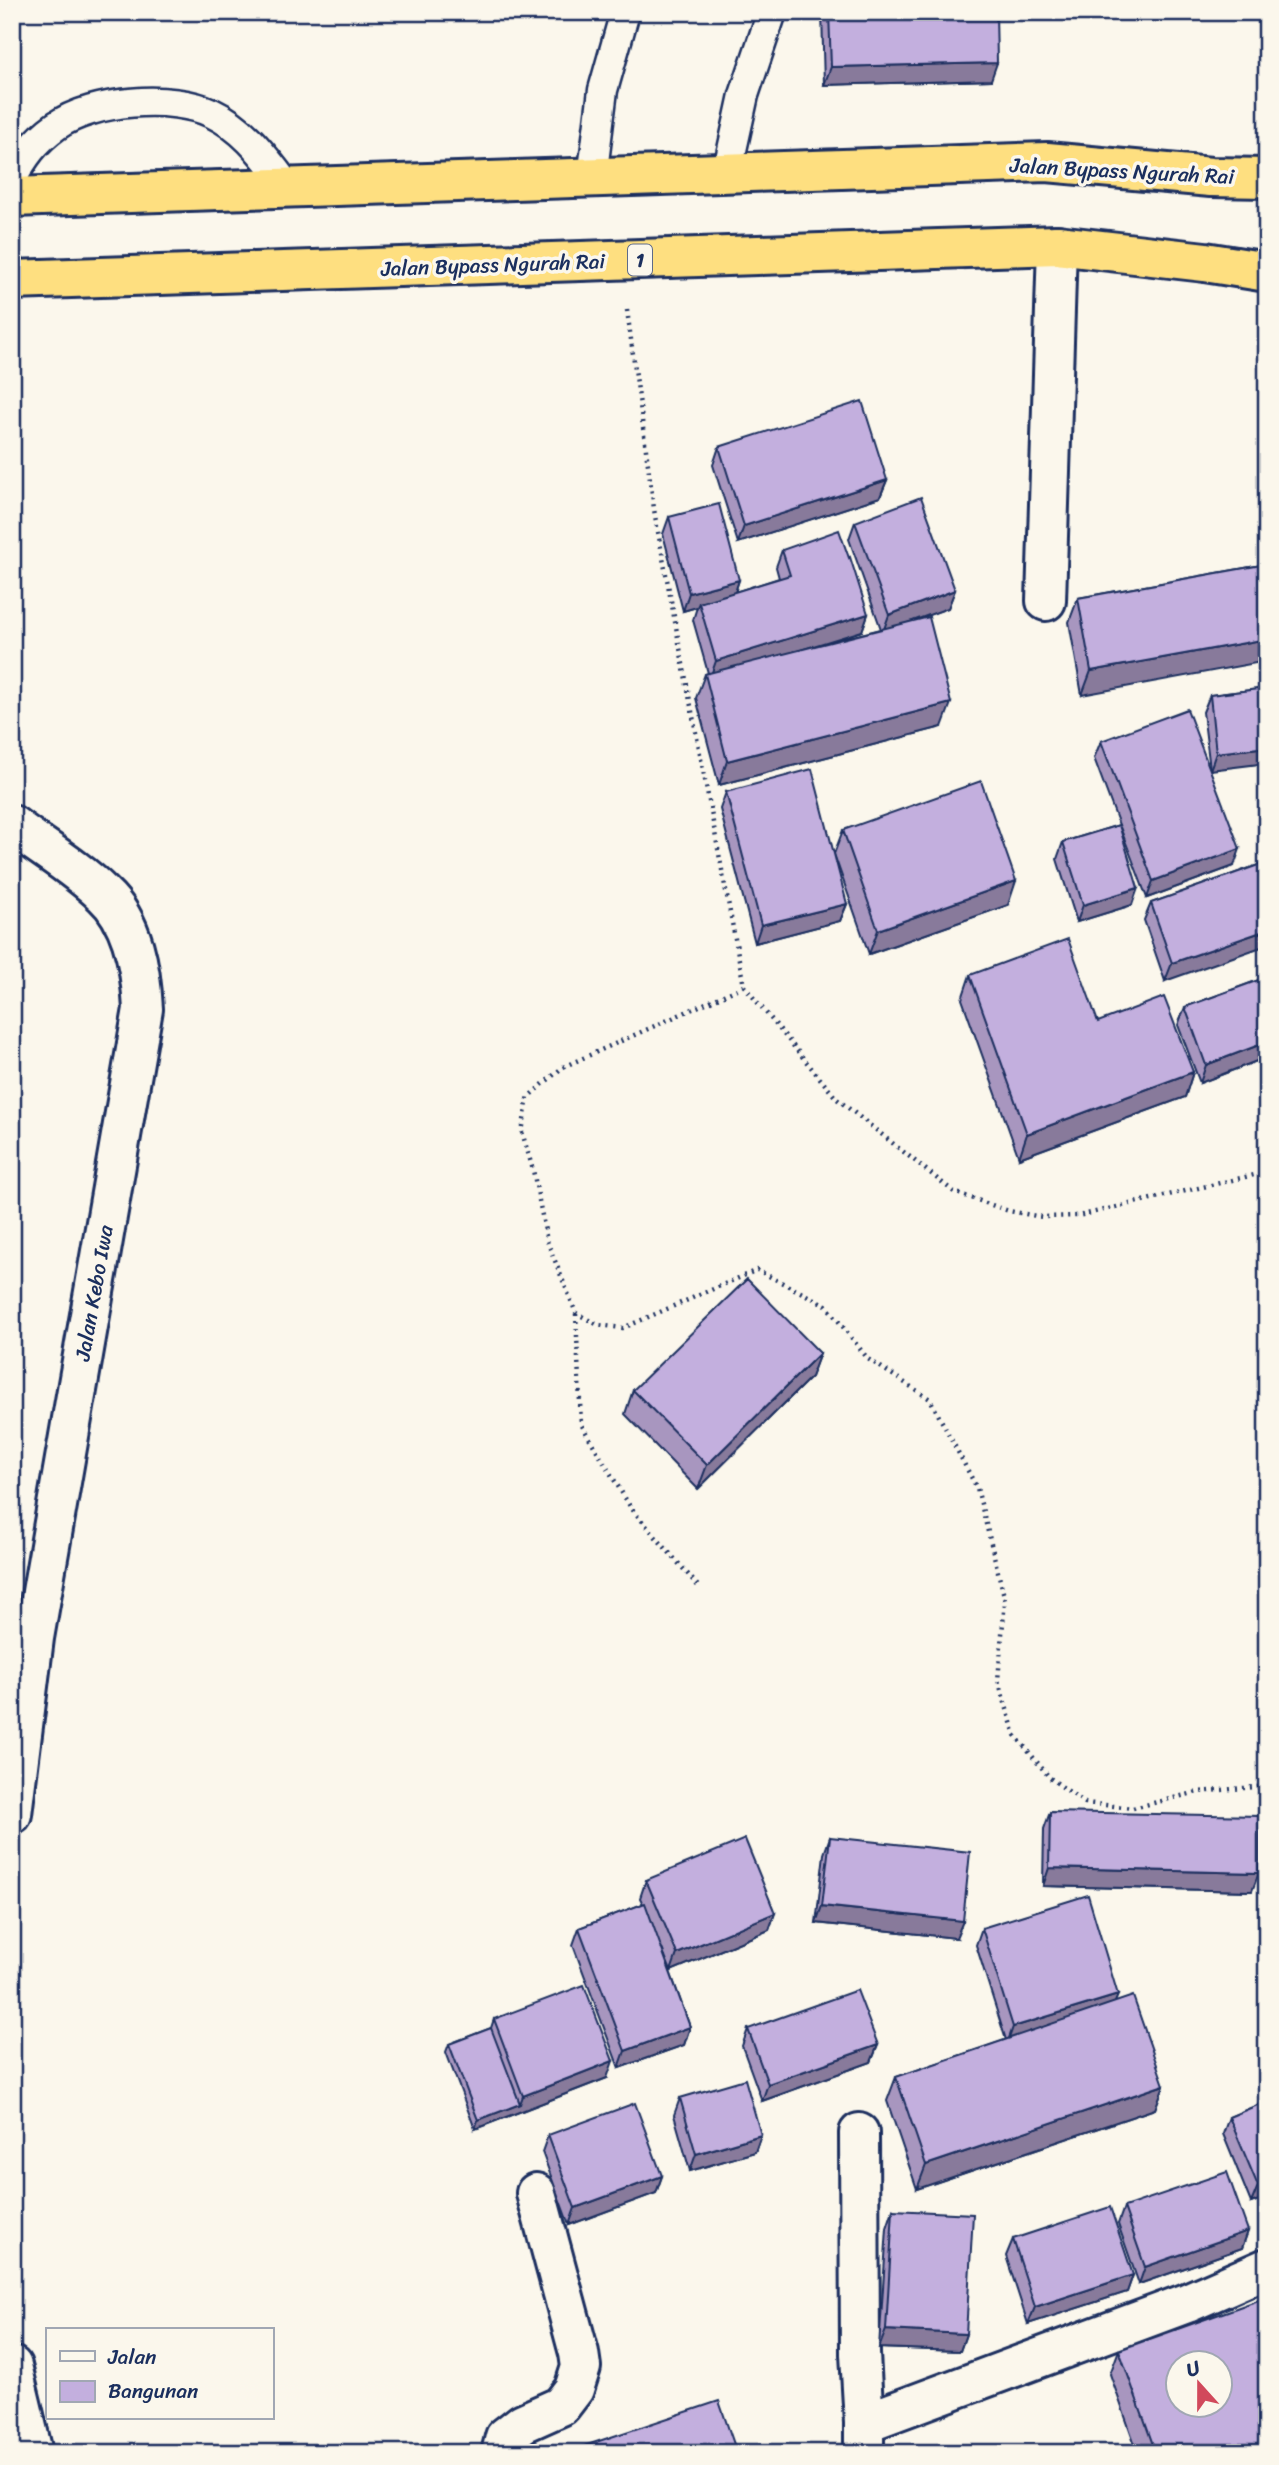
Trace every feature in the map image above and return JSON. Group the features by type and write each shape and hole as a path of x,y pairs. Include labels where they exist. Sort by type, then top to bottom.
{"highway":[{"name":"Jalan Bypass Ngurah Rai","path":"12,197 1047,162 1210,177 1267,178"},
{"name":"Jalan Bypass Ngurah Rai","path":"12,280 1057,245 1267,272"}],"street":[{"path":"1046,601 1057,245"},
{"name":"Jalan Kebo Iwa","path":"12,825 105,895 123,922 136,954 143,1009 34,1638 12,1814"},
{"path":"859,2133 860,2354 864,2438 1267,2268"},
{"path":"501,2453 505,2437 523,2423 561,2406 574,2389 581,2367 536,2193"},
{"path":"12,2366 23,2430"}],"lane":[{"path":"592,178 603,90 625,12"},
{"path":"727,173 744,95 772,12"},
{"path":"12,179 28,151 57,124 94,109 130,102 174,102 212,113 250,139 288,187"}],"path":[{"path":"621,261 655,516 744,986 837,1100 954,1192 1009,1211 1042,1217 1078,1216 1267,1172"},
{"path":"698,1586 631,1508 581,1424 576,1313 547,1241 533,1170 522,1132 528,1097 563,1067 744,986"},
{"path":"576,1313 598,1325 623,1328 757,1270 826,1306 868,1359 930,1399 977,1488 1005,1600 998,1681 1015,1735 1050,1778 1085,1803 1133,1808 1198,1792 1267,1786"}],"building":[{"path":"829,12 996,12 997,63 831,67"},
{"path":"862,401 887,480 744,526 719,447"},
{"path":"921,497 955,590 889,615 855,522"},
{"path":"719,504 739,580 689,593 669,517"},
{"path":"839,530 868,614 716,661 699,603 790,575 782,550"},
{"path":"1267,564 1267,639 1091,671 1078,598"},
{"path":"929,617 951,703 727,761 705,674"},
{"path":"1267,688 1267,747 1216,753 1210,695"},
{"path":"1187,709 1240,849 1153,881 1101,741"},
{"path":"812,769 847,904 761,925 726,792"},
{"path":"981,781 1016,881 878,930 843,830"},
{"path":"1119,825 1138,888 1083,905 1063,842"},
{"path":"1267,862 1267,930 1172,963 1151,903"},
{"path":"1068,939 1098,1022 1164,997 1193,1072 1027,1134 970,975"},
{"path":"1267,977 1267,1042 1206,1065 1185,1007"},
{"path":"747,1279 820,1353 707,1465 633,1390"},
{"path":"1050,1812 1260,1816 1259,1873 1049,1868"},
{"path":"830,1837 970,1852 963,1921 822,1906"},
{"path":"745,1839 775,1913 677,1954 646,1880"},
{"path":"1088,1895 1118,1995 1013,2027 982,1928"},
{"path":"645,1903 690,2027 625,2051 579,1928"},
{"path":"584,1985 613,2061 523,2096 494,2019"},
{"path":"857,1990 878,2045 768,2084 748,2029"},
{"path":"1133,1996 1164,2085 926,2165 896,2077"},
{"path":"491,2028 520,2104 478,2120 449,2044"},
{"path":"745,2079 761,2135 696,2154 680,2098"},
{"path":"1267,2101 1267,2182 1258,2186 1229,2117"},
{"path":"635,2103 662,2176 575,2208 548,2135"},
{"path":"1227,2172 1248,2231 1145,2267 1124,2207"},
{"path":"1110,2207 1133,2275 1035,2307 1013,2239"},
{"path":"893,2210 973,2214 966,2334 886,2330"},
{"path":"1267,2297 1267,2449 1256,2453 1156,2453 1119,2350"},
{"path":"719,2401 737,2453 563,2453"}]}
